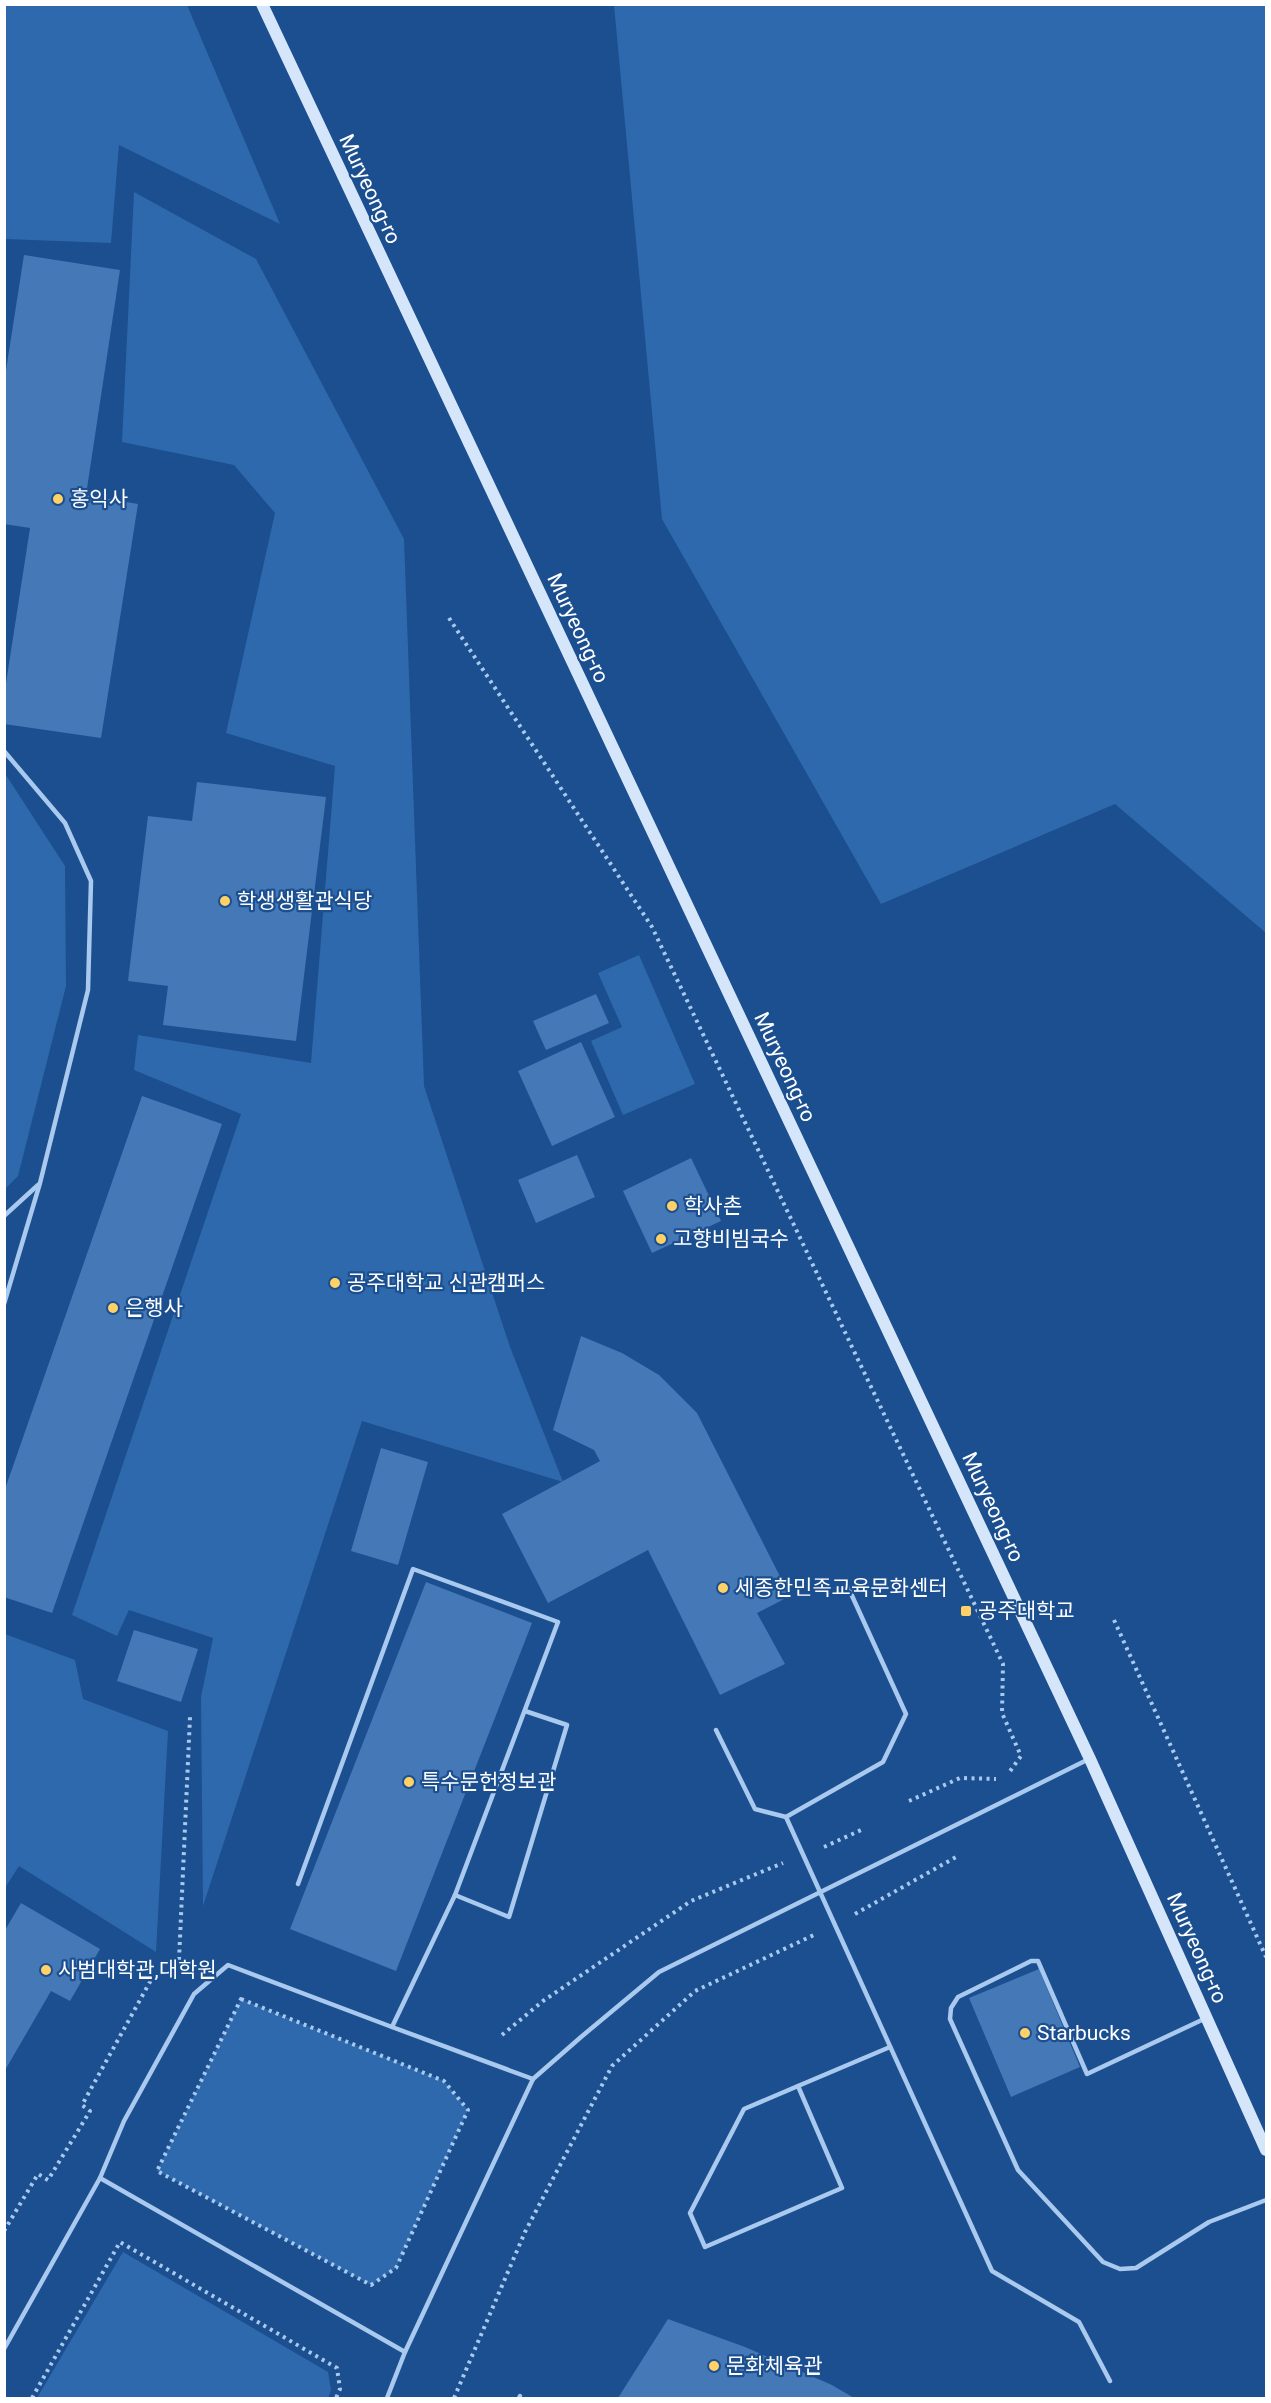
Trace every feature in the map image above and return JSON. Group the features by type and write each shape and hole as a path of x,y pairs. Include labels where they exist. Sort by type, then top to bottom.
{"main road":[{"name":"Muryeong-ro","path":"262,4 1090,1759 1266,2150"}],"lane":[{"path":"4,751 65,823 91,881 88,990 40,1183 4,1304"},
{"path":"4,1216 40,1183"},
{"path":"298,1884 413,1569 558,1622 455,1895 392,2027"},
{"path":"716,1730 755,1809 786,1817 883,1762 906,1714 848,1587"},
{"path":"455,1895 509,1917 567,1725 525,1711"},
{"path":"387,2398 405,2352 533,2079 659,1972 1090,1759"},
{"path":"786,1817 992,2271 1079,2322 1110,2380"},
{"path":"1207,2018 1087,2074 1050,1983 1038,1961 1031,1961 958,1997 951,2008 950,2019 1018,2170 1103,2262 1120,2269 1136,2268 1209,2222 1266,2200"},
{"path":"4,2349 100,2178 124,2121 194,1994 228,1965 533,2079"},
{"path":"798,2086 842,2188 705,2247 690,2213 744,2109 798,2086 890,2047"},
{"path":"100,2178 405,2352"}],"path":[{"path":"449,618 652,927 1003,1664 1002,1713 1021,1756 1004,1779 960,1778 909,1802"},
{"path":"1114,1620 1266,1957"},
{"path":"179,1960 190,1717"},
{"path":"502,2035 543,2001 691,1901 861,1830"},
{"path":"454,2398 525,2232 612,2066 695,1991 834,1925 956,1857"},
{"path":"4,2231 38,2174 48,2180 90,2111 82,2105 151,1980"},
{"path":"241,1999 444,2081 468,2110 396,2268 371,2285 157,2171 241,1999"},
{"path":"32,2398 120,2242 337,2368 339,2389 336,2398"}],"shaded area":[{"path":"5,4 187,5 280,224 119,145 111,243 5,239"},
{"path":"614,5 1266,5 1266,933 1115,804 881,904 662,519"},
{"path":"134,192 256,259 404,539 424,1086 510,1347 563,1482 362,1421 203,1906 201,1697 213,1638 129,1610 117,1636 72,1615 241,1114 134,1070 138,1035 311,1063 335,766 226,733 275,513 234,465 122,442"},
{"path":"4,772 65,866 66,986 18,1176 5,1189"},
{"path":"639,955 695,1084 623,1115 591,1041 622,1027 598,973"},
{"path":"5,1634 75,1660 83,1699 168,1731 156,1952 19,1866 5,1888"},
{"path":"241,1999 444,2081 468,2110 396,2268 371,2285 157,2171"},
{"path":"123,2252 328,2372 331,2390 328,2398 37,2398"}],"building":[{"name":"홍익사","path":"24,255 120,270 86,495 138,504 101,738 4,724 4,696 30,528 4,524 4,383"},
{"name":"학생생활관식당","path":"197,782 326,797 296,1041 163,1025 168,986 128,981 148,816 192,821"},
{"path":"596,994 609,1023 546,1050 533,1021"},
{"path":"581,1042 615,1117 552,1146 518,1071"},
{"name":"은행사","path":"142,1096 222,1124 52,1613 4,1597 4,1492"},
{"path":"577,1155 595,1197 536,1223 518,1180"},
{"name":"학사촌","path":"691,1158 721,1221 652,1253 623,1191"},
{"path":"581,1336 622,1353 659,1375 697,1413 790,1596 757,1613 785,1664 720,1695 648,1550 548,1603 502,1514 600,1461 594,1450 553,1430"},
{"path":"381,1448 428,1462 398,1565 351,1551"},
{"name":"특수문헌정보관","path":"426,1582 532,1623 396,1971 290,1929"},
{"path":"134,1630 198,1649 181,1702 117,1681"},
{"name":"사범대학관,대학원","path":"21,1903 100,1949 70,2001 51,1991 4,2072 4,1932"},
{"name":"Starbucks","path":"1039,1969 1080,2067 1011,2097 969,1998"},
{"name":"문화체육관","path":"668,2319 745,2347 832,2385 854,2398 618,2398"}],"place":[{"name":"홍익사","path":"58,499"},
{"name":"학생생활관식당","path":"225,901"},
{"name":"학사촌","path":"672,1206"},
{"name":"고향비빔국수","path":"661,1239"},
{"name":"공주대학교 신관캠퍼스","path":"335,1283"},
{"name":"은행사","path":"113,1308"},
{"name":"세종한민족교육문화센터","path":"723,1588"},
{"name":"공주대학교","path":"966,1611"},
{"name":"특수문헌정보관","path":"409,1782"},
{"name":"사범대학관,대학원","path":"46,1970"},
{"name":"Starbucks","path":"1025,2033"},
{"name":"문화체육관","path":"714,2366"}]}
